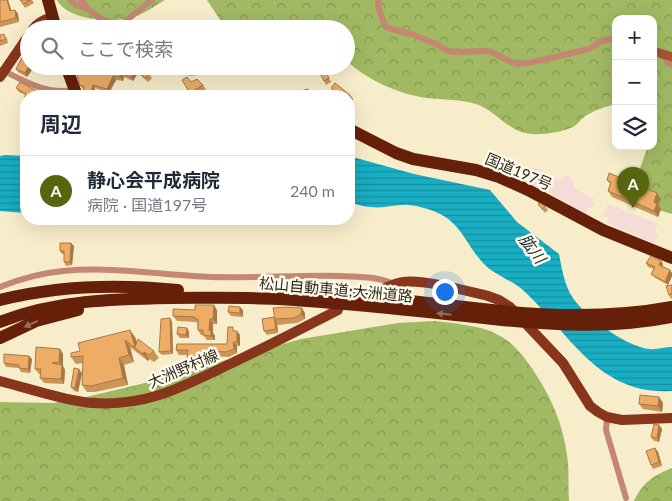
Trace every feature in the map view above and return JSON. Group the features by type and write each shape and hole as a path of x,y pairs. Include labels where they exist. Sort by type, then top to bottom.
{"highway":[{"path":"48,0 54,20"},
{"path":"69,75 74,90"},
{"name":"国道197号","path":"355,132 412,159 476,170 498,177 528,190 603,230 672,258"},
{"path":"0,300 64,288 132,286 180,294"},
{"name":"松山自動車道;大洲道路","path":"0,312 50,298 102,291 276,298 492,314 585,316 632,313 672,307"},
{"path":"0,338 36,321 65,312 180,294"},
{"name":"松山自動車道;大洲道路","path":"0,322 52,306 180,294"},
{"name":"松山自動車道;大洲道路","path":"492,314 536,324 586,325 633,322 672,316"}],"main road":[{"path":"0,77 20,47"},
{"path":"382,290 404,281 418,282 488,296 498,300 510,307 563,363 590,406 598,412 607,417 622,420 672,418"},
{"name":"大洲野村線","path":"0,381 91,403 126,403 143,400 170,393 338,310"}],"street":[{"path":"70,0 86,8"},
{"path":"81,0 86,8 102,20"},
{"path":"127,20 152,0"},
{"path":"378,0 379,10 388,28 414,35 453,52 489,51 517,64 589,49 601,41 612,39"},
{"path":"667,56 668,63 672,65"},
{"path":"0,69 24,82 50,90"},
{"path":"0,287 54,272 106,270 136,270 211,276 369,278 386,280 394,284"},
{"path":"607,417 606,430 626,498"}],"path":[{"path":"93,14 103,13 119,7 126,0"}],"shaded area":[{"path":"537,168 559,180 565,176 570,176 573,179 574,188 594,199 593,202 596,205 587,209 587,217 579,213 568,202 547,191 527,184 532,176 530,173 531,169"},
{"path":"608,204 658,224 655,231 658,235 654,243 607,223 609,218 603,216"}],"green space":[{"path":"57,0 165,0 137,16 120,20 100,20 72,13"},
{"path":"207,0 672,0 672,214 645,206 635,195 638,176 647,150 657,150 657,15 612,15 612,105 592,112 569,129 547,134 524,133 476,104 416,96 373,80 355,68 355,20 220,20"},
{"path":"435,321 470,326 495,333 518,350 528,363 551,401 560,424 568,463 569,501 0,501 0,402 53,403 82,398 141,384 301,339 398,323"},
{"path":"672,468 672,501 634,501 649,480"}],"water":[{"path":"0,156 20,156 20,213 0,211"},
{"name":"肱川","path":"355,158 414,174 490,190 517,222 559,254 567,288 579,306 596,322 618,337 639,347 652,349 672,347 672,391 647,390 625,384 605,373 572,343 524,291 492,271 483,263 458,229 446,217 413,205 363,206 355,204"}],"building":[{"path":"0,0 7,0 10,11 15,10 16,18 0,22"},
{"path":"20,0 30,0 23,4"},
{"path":"4,34 6,39 0,41 0,35"},
{"path":"20,61 20,71 16,69"},
{"path":"120,75 120,77 113,76 107,89 93,85 92,90 83,90 84,86 80,85 77,76"},
{"path":"321,75 328,75 329,78 324,81"},
{"path":"187,77 191,82 197,79 203,85 195,90 188,90 182,80"},
{"path":"20,82 35,90 20,90 16,88"},
{"path":"335,83 344,90 334,90 331,88"},
{"path":"609,173 657,193 654,202 657,204 654,211 608,191 611,182 607,180"},
{"path":"538,204 545,206 542,209"},
{"path":"60,243 71,243 70,262 64,262 64,251 60,251"},
{"path":"651,256 661,261 659,265 670,270 665,282 651,274 655,267 646,263"},
{"path":"672,285 672,293 669,295 666,286"},
{"path":"195,305 214,305 213,319 210,319 209,330 211,331 211,336 203,335 203,330 198,330 198,319 195,319 195,317 173,316 173,309 195,310"},
{"path":"229,306 240,307 240,313 228,312"},
{"path":"273,308 302,308 301,314 294,318 275,319"},
{"path":"274,317 276,329 264,331 262,319"},
{"path":"170,318 171,351 159,352 161,319"},
{"path":"178,327 187,328 186,335 177,334"},
{"path":"228,327 233,327 233,331 237,331 237,342 233,342 234,349 226,352 205,351 205,358 187,357 188,350 176,350 177,344 227,344"},
{"path":"130,330 135,347 138,339 154,351 149,355 144,352 143,354 125,340 129,355 119,358 123,378 91,386 82,385 83,356 71,357 71,353 80,351 78,343"},
{"path":"36,347 60,349 59,362 52,363 62,365 61,379 40,378 41,369 35,369"},
{"path":"4,354 29,356 28,369 19,368 19,365 4,363"},
{"path":"74,368 79,369 75,388 71,387"},
{"path":"640,395 659,397 658,406 639,404"},
{"path":"654,424 659,425 657,438 651,437"},
{"path":"655,448 659,462 651,465 646,451"}],"place":[{"name":"静心会平成病院","path":"633,208"}]}
